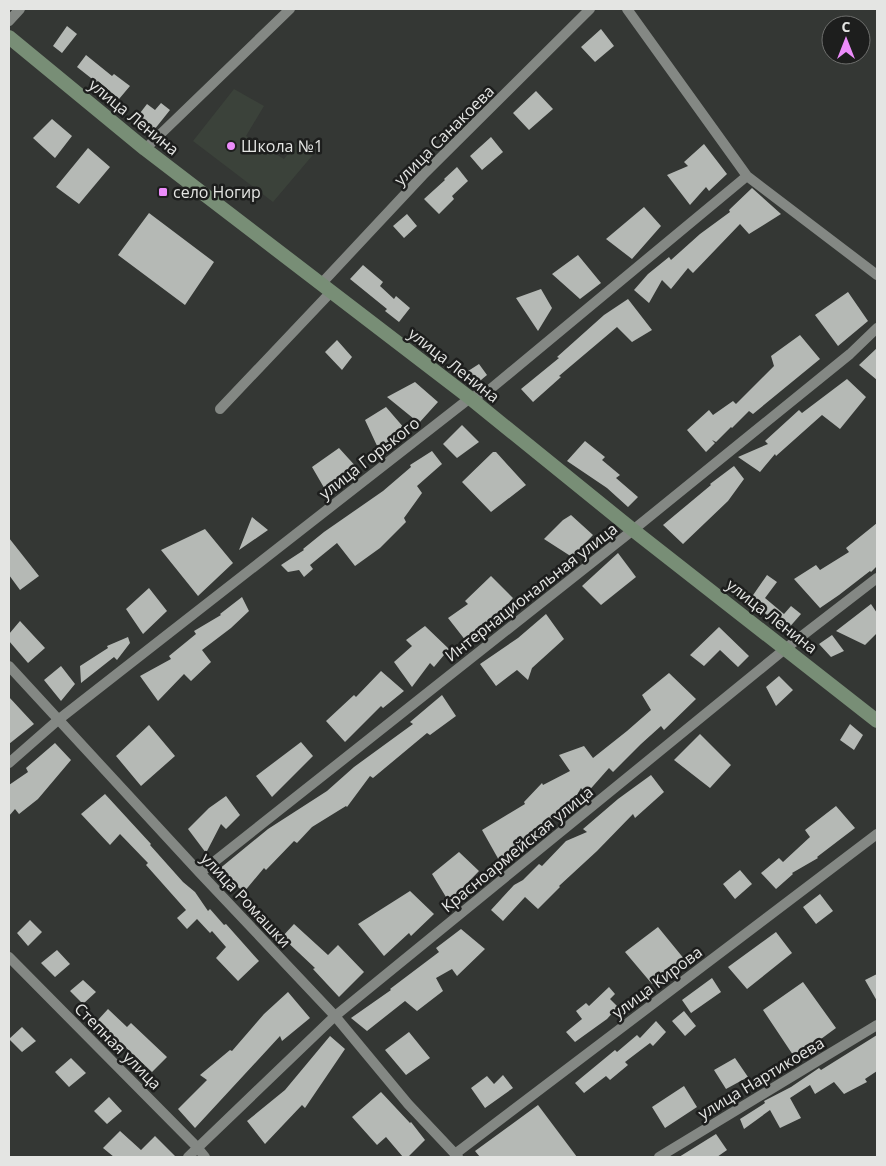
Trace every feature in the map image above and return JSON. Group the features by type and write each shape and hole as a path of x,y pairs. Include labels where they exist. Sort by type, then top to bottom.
{"street":[{"path":"9,21 20,9"},
{"path":"145,149 290,9"},
{"name":"улица Санакоева","path":"220,410 423,175 590,9"},
{"path":"627,9 747,176 877,275"},
{"name":"улица Ленина","path":"9,38 145,149 470,398 633,530 877,721"},
{"name":"улица Горького","path":"9,763 58,720 470,398 488,391 747,176"},
{"name":"Интернациональная улица","path":"200,873 633,530 850,354 877,328"},
{"name":"Красноармейская улица","path":"188,1157 335,1016 784,649 877,578"},
{"name":"улица Ромашки","path":"9,666 335,1016 408,1104 456,1156"},
{"name":"улица Кирова","path":"456,1156 877,834"},
{"name":"Степная улица","path":"9,958 205,1157"},
{"name":"улица Нартикоева","path":"659,1157 877,1025"}],"shaded area":[{"name":"Школа №1","path":"234,89 264,106 246,136 284,159 300,138 317,150 273,202 193,141"}],"building":[{"path":"67,26 77,34 62,53 53,46"},
{"path":"601,29 614,46 595,62 581,47"},
{"path":"86,55 112,76 114,74 130,86 119,99 98,81 96,82 77,67"},
{"path":"536,91 553,109 529,130 513,113"},
{"path":"161,103 170,110 154,130 137,117 147,104 155,110"},
{"path":"52,119 72,136 55,158 33,138"},
{"path":"491,137 503,152 482,170 470,156"},
{"path":"704,144 727,174 709,191 706,187 690,205 667,175 688,166 684,162"},
{"path":"88,148 110,167 79,204 56,187"},
{"path":"457,167 468,181 452,196 454,199 439,214 424,199"},
{"path":"752,188 781,214 749,234 740,224 693,273 688,268 671,289 662,280 649,303 634,290 648,274 669,257 671,260 700,234 730,212 729,210"},
{"path":"644,207 661,226 632,259 606,239"},
{"path":"149,213 214,262 185,305 118,255"},
{"path":"407,214 417,226 404,238 393,226"},
{"path":"578,255 601,283 580,299 552,274"},
{"path":"363,265 383,282 380,286 394,299 396,296 410,308 399,322 385,311 387,309 350,279"},
{"path":"541,289 552,308 538,331 516,298"},
{"path":"848,292 868,321 838,346 815,315"},
{"path":"628,299 652,330 632,342 617,327 559,376 561,377 533,402 521,389 559,358 557,357 604,315"},
{"path":"800,335 820,359 753,414 749,411 716,442 712,440 715,443 706,452 687,430 709,410 713,415 733,401 736,404 774,366 771,356"},
{"path":"337,340 352,357 342,370 325,352"},
{"path":"877,348 877,380 859,365"},
{"path":"479,364 487,375 475,385 465,373"},
{"path":"847,379 866,397 840,429 822,415 776,456 775,454 760,472 738,457 768,444 765,441 799,410 802,413"},
{"path":"415,382 438,402 419,423 387,397"},
{"path":"386,407 405,429 379,450 365,420"},
{"path":"462,425 479,442 457,458 443,444"},
{"path":"585,441 605,457 602,460 620,475 616,478 638,497 628,507 607,488 567,461"},
{"path":"339,448 359,470 330,498 312,467"},
{"path":"432,451 442,464 417,486 422,493 404,518 406,522 380,548 355,566 337,543 310,565 313,569 304,577 299,570 288,572 281,565 383,491 411,467 410,465"},
{"path":"493,452 496,452 526,485 491,512 462,482"},
{"path":"734,466 744,479 728,501 683,544 663,525"},
{"path":"571,515 593,535 572,557 544,539 563,520"},
{"path":"252,517 268,530 239,550"},
{"path":"877,523 877,566 820,608 794,579 816,565 820,570 849,552 846,548"},
{"path":"205,529 233,563 198,596 161,550"},
{"path":"9,538 39,576 20,590 9,575"},
{"path":"618,553 636,577 601,605 582,586"},
{"path":"767,575 777,582 765,598 784,614 791,606 801,614 787,630 749,601"},
{"path":"491,576 513,598 487,628 483,623 466,641 448,618 468,604 465,601"},
{"path":"149,588 167,611 143,634 126,609"},
{"path":"242,597 249,611 231,628 202,650 211,662 191,681 184,674 158,701 140,676 171,659 169,656 196,634 194,631 221,615"},
{"path":"871,604 877,613 877,633 865,645 836,631"},
{"path":"546,614 564,639 532,668 528,680 517,670 496,686 480,664 518,638"},
{"path":"20,621 45,648 28,663 9,641 9,634"},
{"path":"425,626 449,649 434,667 430,663 412,687 394,662 412,646 406,640"},
{"path":"719,627 749,656 738,667 720,650 704,666 690,655"},
{"path":"832,635 844,651 831,657 819,644"},
{"path":"128,637 130,643 117,660 114,657 81,683 80,666 108,648 107,646"},
{"path":"61,666 75,684 61,701 44,680"},
{"path":"381,671 404,691 383,708 381,706 345,742 326,721 354,695 356,697"},
{"path":"669,673 696,699 664,730 661,726 613,772 609,768 586,794 581,788 569,809 567,806 500,862 482,830 525,804 524,802 542,783 543,785 570,771 559,755 584,746 593,758 627,731 651,710 642,695"},
{"path":"779,676 793,690 776,706 766,687"},
{"path":"442,695 456,716 430,735 427,733 373,778 370,776 347,807 312,827 297,843 294,841 266,870 264,868 244,892 218,870 268,829 327,791 354,767 413,724 410,722"},
{"path":"9,697 34,724 9,744"},
{"path":"850,724 863,735 854,750 840,740"},
{"path":"149,725 175,756 141,786 116,756"},
{"path":"700,734 731,765 710,788 674,760"},
{"path":"301,742 313,756 272,797 256,776"},
{"path":"55,743 71,760 38,799 19,814 15,809 9,816 9,785 28,772 26,768"},
{"path":"651,775 664,792 635,818 633,814 538,909 525,897 503,921 491,910 514,885 523,880 539,864 542,866 566,841 587,832 583,829 618,799"},
{"path":"105,794 183,882 195,892 208,911 210,909 224,925 226,924 259,961 238,981 216,958 226,947 212,931 210,933 197,919 187,929 177,918 186,910 146,865 148,863 120,834 110,845 81,814"},
{"path":"226,796 240,815 226,829 221,824 206,853 188,829 209,808"},
{"path":"836,806 855,828 818,858 792,873 776,889 761,873 779,858 783,862 810,837 805,830"},
{"path":"459,852 479,871 449,902 432,874"},
{"path":"740,870 752,884 735,899 723,884"},
{"path":"410,891 434,914 411,936 409,933 384,956 358,924"},
{"path":"820,894 833,911 816,924 803,907"},
{"path":"30,920 42,932 28,946 17,933"},
{"path":"294,924 328,955 338,945 364,972 339,997 313,969 315,968 282,937"},
{"path":"658,927 685,960 652,984 625,952"},
{"path":"461,929 485,949 457,976 452,969 436,978 443,991 417,1011 405,1001 367,1031 351,1018 391,990 439,952 436,948"},
{"path":"776,932 792,953 747,989 728,967"},
{"path":"57,950 70,964 55,977 41,963"},
{"path":"877,974 877,1001 865,980"},
{"path":"712,978 721,992 691,1013 682,1000"},
{"path":"83,980 96,992 83,1004 70,991"},
{"path":"803,982 836,1028 795,1058 763,1010"},
{"path":"609,987 615,994 610,999 618,1007 607,1019 575,1042 566,1032 582,1019 576,1011 586,1003 589,1006"},
{"path":"288,992 310,1018 282,1041 280,1036 195,1128 178,1109 207,1080 200,1075 230,1050 232,1051 264,1014"},
{"path":"108,1009 127,1027 131,1023 167,1057 152,1072 97,1021"},
{"path":"684,1011 696,1026 685,1036 672,1021"},
{"path":"656,1021 666,1032 653,1046 650,1043 625,1062 628,1065 610,1080 606,1076 584,1093 575,1083 615,1050 617,1052 637,1035 640,1038"},
{"path":"22,1027 36,1041 22,1052 9,1039"},
{"path":"409,1032 430,1058 406,1075 385,1050"},
{"path":"877,1035 877,1071 865,1079 867,1082 844,1094 834,1082 815,1094 810,1085 790,1098 801,1118 780,1128 770,1110 744,1129 740,1119 765,1103 764,1101 791,1087 819,1068 821,1070"},
{"path":"330,1036 345,1049 305,1108 302,1105 265,1144 247,1121 285,1090"},
{"path":"71,1058 86,1073 69,1087 55,1072"},
{"path":"735,1058 748,1077 726,1089 714,1070"},
{"path":"503,1075 513,1088 485,1108 471,1088 487,1076 494,1084"},
{"path":"684,1086 697,1107 665,1128 652,1107"},
{"path":"381,1092 411,1122 425,1140 408,1157 403,1157 386,1137 377,1145 352,1117"},
{"path":"109,1097 122,1111 107,1124 94,1111"},
{"path":"538,1105 577,1157 480,1157 475,1151"},
{"path":"120,1131 141,1150 155,1136 176,1157 114,1157 103,1148"},
{"path":"716,1134 727,1150 717,1157 679,1157"}],"place":[{"name":"Школа №1","path":"231,146"},
{"name":"село Ногир","path":"163,192"}]}
